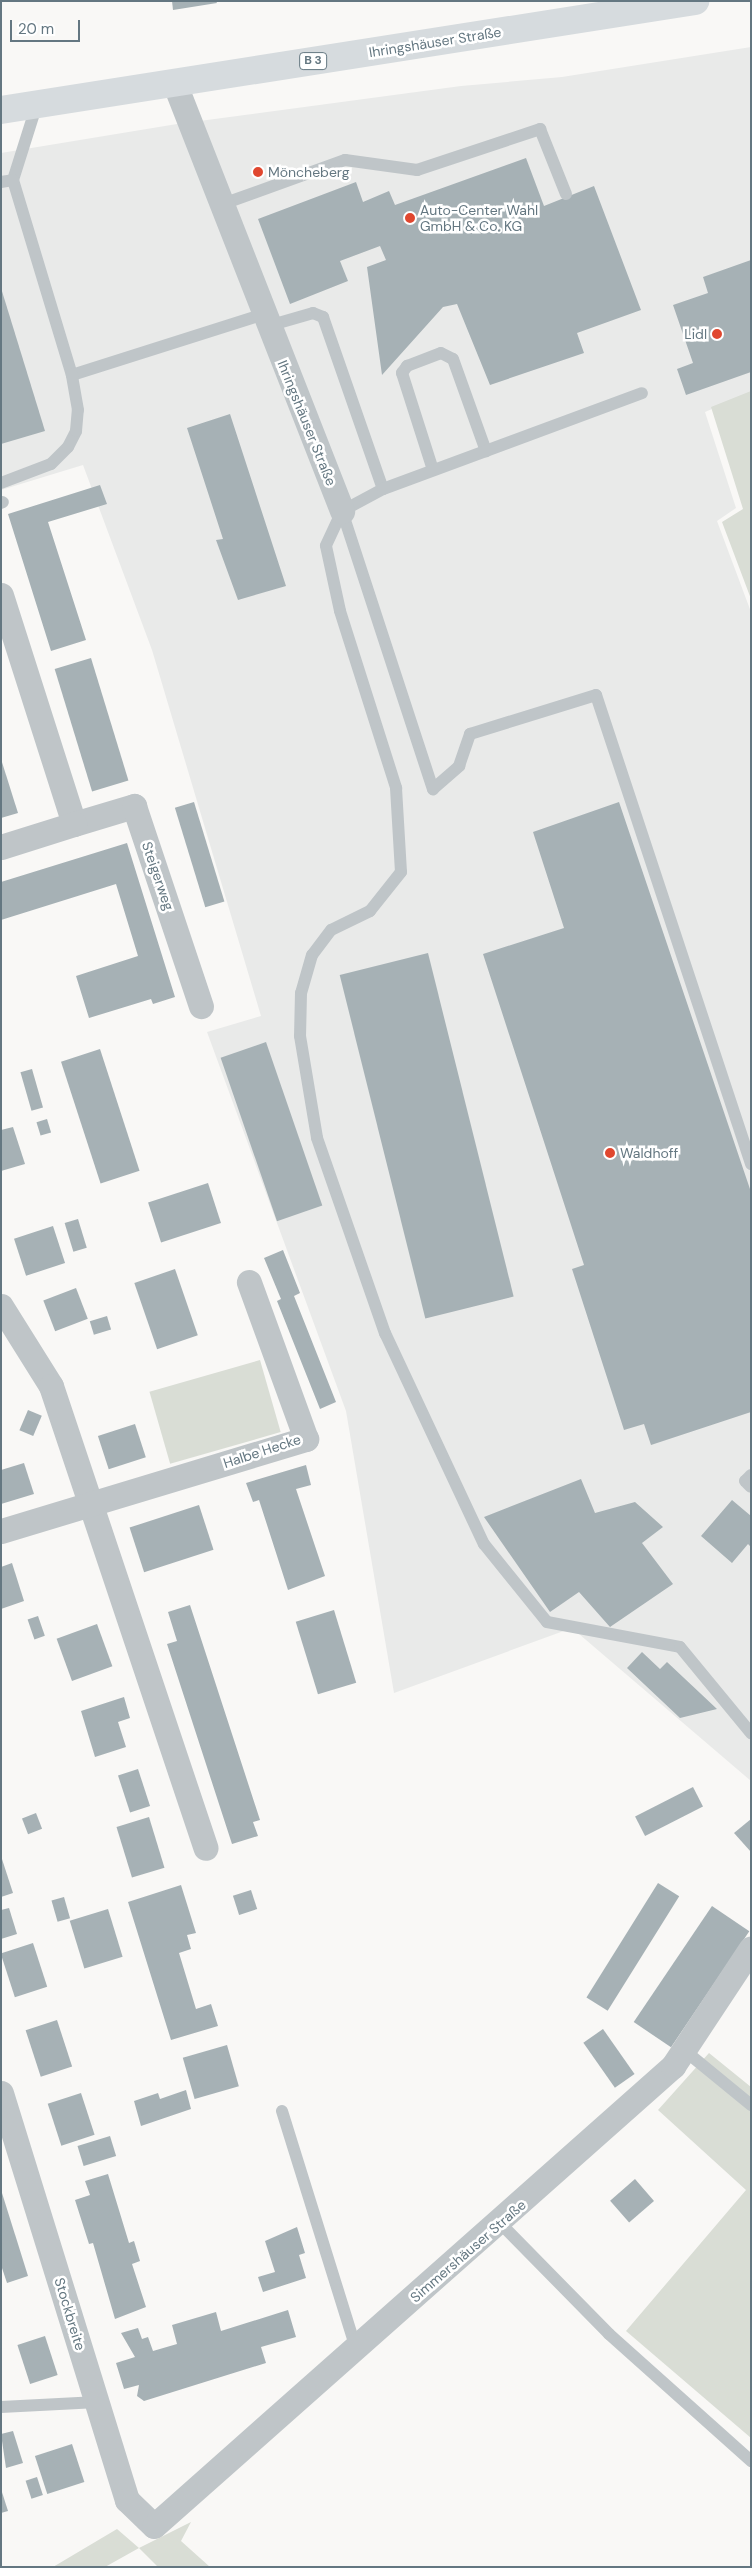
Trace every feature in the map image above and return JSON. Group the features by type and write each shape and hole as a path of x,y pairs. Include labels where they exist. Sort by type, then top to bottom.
{"main road":[{"name":"Ihringshäuser Straße","path":"1,110 695,1"}],"street":[{"name":"Ihringshäuser Straße","path":"174,82 220,205 342,511"},
{"path":"1,595 74,824"},
{"name":"Steigerweg","path":"1,847 134,806 201,1006"},
{"name":"Halbe Hecke","path":"1,1531 306,1438 249,1282"},
{"path":"1,1306 51,1386 89,1504 206,1848"},
{"name":"Simmershäuser Straße","path":"154,2526 500,2223 674,2066 751,1948"},
{"name":"Stockbreite","path":"1,2093 127,2500 154,2526"}],"lane":[{"path":"1,483 51,464 68,446 76,431 78,410 72,376 7,181 37,104"},
{"path":"220,205 345,160 417,170 540,129 566,194"},
{"path":"72,376 266,320 313,313 323,318 383,489"},
{"path":"433,470 402,372 407,366 441,353 453,359 486,451"},
{"path":"642,393 383,489 342,511 326,546 340,611 396,788 401,872 370,910 331,930 312,955 302,993 300,1036 317,1138 384,1333 484,1544 547,1622 680,1647 751,1733"},
{"path":"342,511 433,789 459,766 470,734 596,695 751,1164"},
{"path":"751,1476 745,1481 751,1487"},
{"path":"684,2050 751,2105"},
{"path":"282,2110 356,2349"},
{"path":"500,2223 609,2334 751,2461"},
{"path":"1,2406 98,2402"}],"shaded area":[{"path":"751,47 751,392 705,412 736,508 717,521 751,612 751,1781 572,1628 394,1693 346,1411 207,1032 261,1016 152,650 83,465 1,490 1,153 177,124 461,86 562,77"},
{"path":"751,391 751,599 722,522 743,509 711,407"},
{"path":"260,1360 281,1432 170,1464 149,1392"},
{"path":"709,2053 751,2087 751,2438 626,2331 746,2190 658,2110"},
{"path":"191,2522 181,2541 210,2567 158,2567 139,2548"},
{"path":"117,2529 139,2548 105,2567 53,2567"}],"building":[{"path":"172,1 216,1 217,3 173,10"},
{"path":"526,158 544,206 594,186 641,310 577,333 584,353 490,385 457,304 443,307 382,375 367,267 386,260 380,246 340,261 348,281 290,304 258,219 356,182 363,202 389,191 395,205"},
{"name":"Lidl","path":"751,260 751,372 686,395 677,369 693,363 673,305 708,293 703,277"},
{"path":"1,288 45,431 1,444"},
{"path":"230,414 286,586 238,600 216,540 223,539 187,428"},
{"path":"100,485 107,504 48,522 86,640 51,651 8,514"},
{"path":"91,658 128,780 92,792 55,669"},
{"path":"1,759 18,813 1,818"},
{"path":"194,802 224,901 205,907 175,808"},
{"path":"619,802 751,1192 751,1412 651,1445 644,1424 624,1430 572,1269 584,1265 483,954 564,928 533,832"},
{"path":"127,843 175,997 153,1004 151,999 89,1018 76,976 138,956 116,884 1,920 1,882"},
{"path":"428,953 514,1296 425,1318 340,975"},
{"path":"266,1042 322,1206 277,1221 221,1058"},
{"path":"100,1049 140,1171 101,1183 61,1062"},
{"path":"32,1069 43,1107 31,1111 20,1072"},
{"path":"47,1119 51,1132 41,1136 36,1122"},
{"path":"13,1127 25,1164 1,1171 1,1130"},
{"path":"208,1183 221,1223 161,1242 148,1202"},
{"path":"78,1219 87,1248 73,1252 65,1223"},
{"path":"53,1226 65,1263 26,1276 14,1239"},
{"path":"283,1250 300,1293 294,1296 336,1402 320,1409 277,1301 281,1299 264,1258"},
{"path":"175,1269 198,1335 157,1349 134,1283"},
{"path":"76,1288 88,1319 55,1331 43,1301"},
{"path":"107,1316 111,1329 94,1335 90,1321"},
{"path":"28,1410 42,1416 33,1436 19,1430"},
{"path":"135,1424 146,1457 109,1469 98,1436"},
{"path":"24,1463 34,1494 1,1504 1,1470"},
{"path":"306,1465 311,1485 296,1489 325,1576 288,1590 259,1500 253,1502 246,1483"},
{"path":"581,1479 595,1513 635,1502 663,1527 642,1543 673,1584 610,1627 579,1592 550,1612 484,1517"},
{"path":"732,1500 751,1516 751,1547 748,1544 732,1563 701,1536"},
{"path":"199,1505 214,1550 144,1572 130,1528"},
{"path":"12,1563 24,1601 1,1609 1,1567"},
{"path":"190,1605 260,1820 253,1822 258,1836 232,1844 167,1644 177,1641 168,1612"},
{"path":"334,1610 356,1683 318,1694 296,1622"},
{"path":"38,1616 45,1636 34,1639 28,1620"},
{"path":"97,1624 112,1666 72,1681 57,1639"},
{"path":"642,1652 660,1669 667,1662 717,1709 680,1718 627,1668"},
{"path":"124,1697 130,1718 118,1722 126,1747 95,1757 81,1711"},
{"path":"138,1769 150,1806 130,1813 118,1775"},
{"path":"693,1787 703,1807 645,1836 635,1817"},
{"path":"36,1813 42,1829 28,1834 22,1818"},
{"path":"149,1817 164,1868 132,1878 116,1827"},
{"path":"751,1819 751,1852 734,1833"},
{"path":"1,1856 13,1893 1,1897"},
{"path":"658,1883 679,1896 608,2011 586,1997"},
{"path":"181,1885 196,1933 187,1935 191,1949 179,1953 196,2009 211,2004 218,2026 171,2040 128,1902"},
{"path":"251,1890 257,1909 239,1915 233,1896"},
{"path":"64,1897 70,1918 58,1922 52,1901"},
{"path":"712,1906 749,1931 671,2047 634,2022"},
{"path":"9,1908 17,1934 1,1939 1,1910"},
{"path":"108,1909 123,1957 84,1969 70,1921"},
{"path":"33,1943 47,1987 15,1997 1,1953"},
{"path":"57,2020 72,2067 41,2077 26,2030"},
{"path":"603,2029 635,2074 615,2088 583,2043"},
{"path":"227,2045 239,2086 195,2099 183,2058"},
{"path":"186,2090 191,2109 141,2126 134,2101 158,2093 160,2099"},
{"path":"81,2093 95,2135 61,2146 48,2104"},
{"path":"110,2136 116,2156 84,2166 77,2146"},
{"path":"108,2174 129,2243 134,2241 140,2261 132,2264 146,2307 115,2319 93,2243 89,2244 75,2200 90,2195 85,2181"},
{"path":"635,2179 654,2201 629,2223 610,2201"},
{"path":"2,2193 28,2276 7,2283 1,2265"},
{"path":"297,2227 305,2253 299,2255 306,2278 263,2292 258,2277 275,2272 265,2241"},
{"path":"288,2310 296,2337 261,2347 266,2363 144,2401 137,2396 139,2385 124,2389 116,2363 135,2357 121,2333 138,2328 142,2339 148,2337 153,2351 177,2344 172,2325 216,2312 221,2331"},
{"path":"45,2336 58,2375 30,2384 17,2345"},
{"path":"13,2431 23,2463 6,2468 1,2434"},
{"path":"72,2444 84,2482 47,2494 35,2456"},
{"path":"37,2477 43,2495 31,2499 26,2481"},
{"path":"1,2489 8,2511 1,2513"}],"place":[{"name":"Möncheberg","path":"258,172"},
{"name":"Auto-Center Wahl GmbH & Co. KG","path":"410,218"},
{"name":"Lidl","path":"717,334"},
{"name":"Waldhoff","path":"610,1153"}]}
